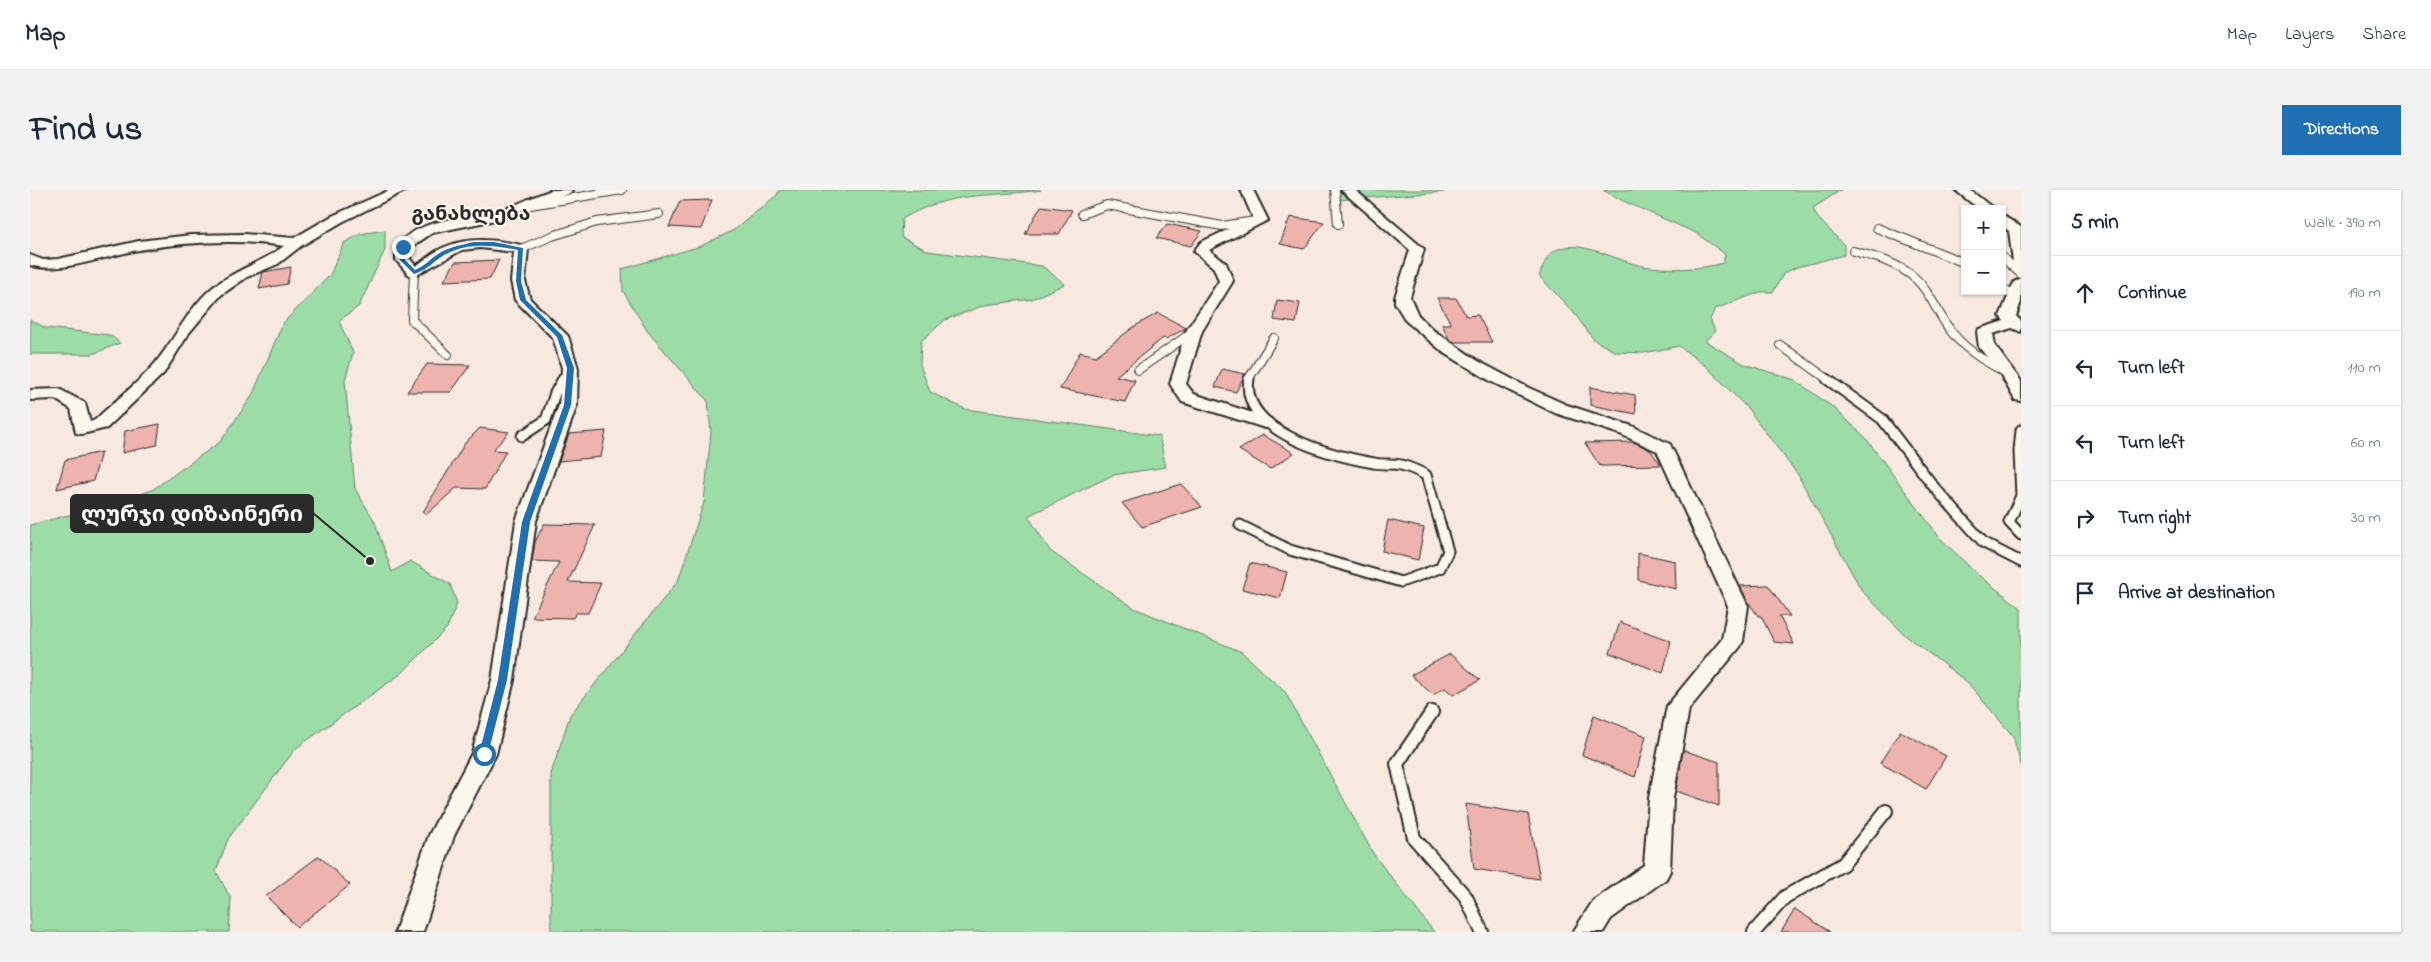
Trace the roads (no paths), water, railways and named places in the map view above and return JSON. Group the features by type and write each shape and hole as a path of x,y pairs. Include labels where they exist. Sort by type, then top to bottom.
{"street":[{"path":"30,396 59,394 79,407 82,429 101,424 158,370 182,331 216,292 242,274 273,261 296,243 337,219 401,190"},
{"path":"409,932 442,835 484,754 503,680 526,522 568,405 570,368 560,336 523,300 518,281 521,249 494,244 474,244 448,251 426,268 414,272 402,260 403,247 427,230 457,222 500,215 566,190"},
{"path":"1247,190 1261,220 1206,245 1201,251 1221,266 1226,281 1194,331 1178,384 1188,398 1265,422"},
{"path":"1347,190 1417,249 1412,268 1402,287 1403,304 1422,330 1476,366 1561,408 1628,431 1664,448 1738,606 1732,641 1678,706 1661,798 1657,870 1602,910 1587,932"},
{"path":"1961,190 1982,205"},
{"path":"2006,222 2016,230 2021,270"},
{"path":"30,259 37,264 57,264 114,250 169,240 274,239 296,243"},
{"path":"2017,325 2008,316 2021,282"},
{"path":"2017,325 1985,332 1987,347 2008,374 2021,396"}],"lane":[{"path":"518,207 622,190"},
{"path":"1335,190 1338,224"},
{"path":"1082,214 1107,205 1166,214 1222,226 1261,220"},
{"path":"521,249 552,236 597,222 659,214"},
{"path":"1877,228 1961,260"},
{"path":"1853,251 1885,259 1916,279 1930,296 1955,335 1978,358 2008,374"},
{"path":"2006,261 2021,274"},
{"path":"414,272 412,320 448,356"},
{"path":"2006,291 2015,297"},
{"path":"1138,370 1194,331"},
{"path":"1240,525 1290,550 1401,582 1440,568 1448,551 1426,475 1403,466 1376,463 1339,455 1296,440 1265,422 1249,401 1248,381 1274,338"},
{"path":"1780,345 1882,420 1934,487 1984,543 2021,562"},
{"path":"522,436 546,420 555,393 570,368"},
{"path":"2021,430 2018,451 2021,496 2009,522 2021,535"},
{"path":"1432,712 1396,764 1414,838 1466,897 1482,932"},
{"path":"1754,932 1785,897 1843,864 1886,811"}],"place":[{"name":"ლურჯი დიზაინერი","path":"370,561"}],"district":[{"name":"განახლება","path":"471,213"}]}
